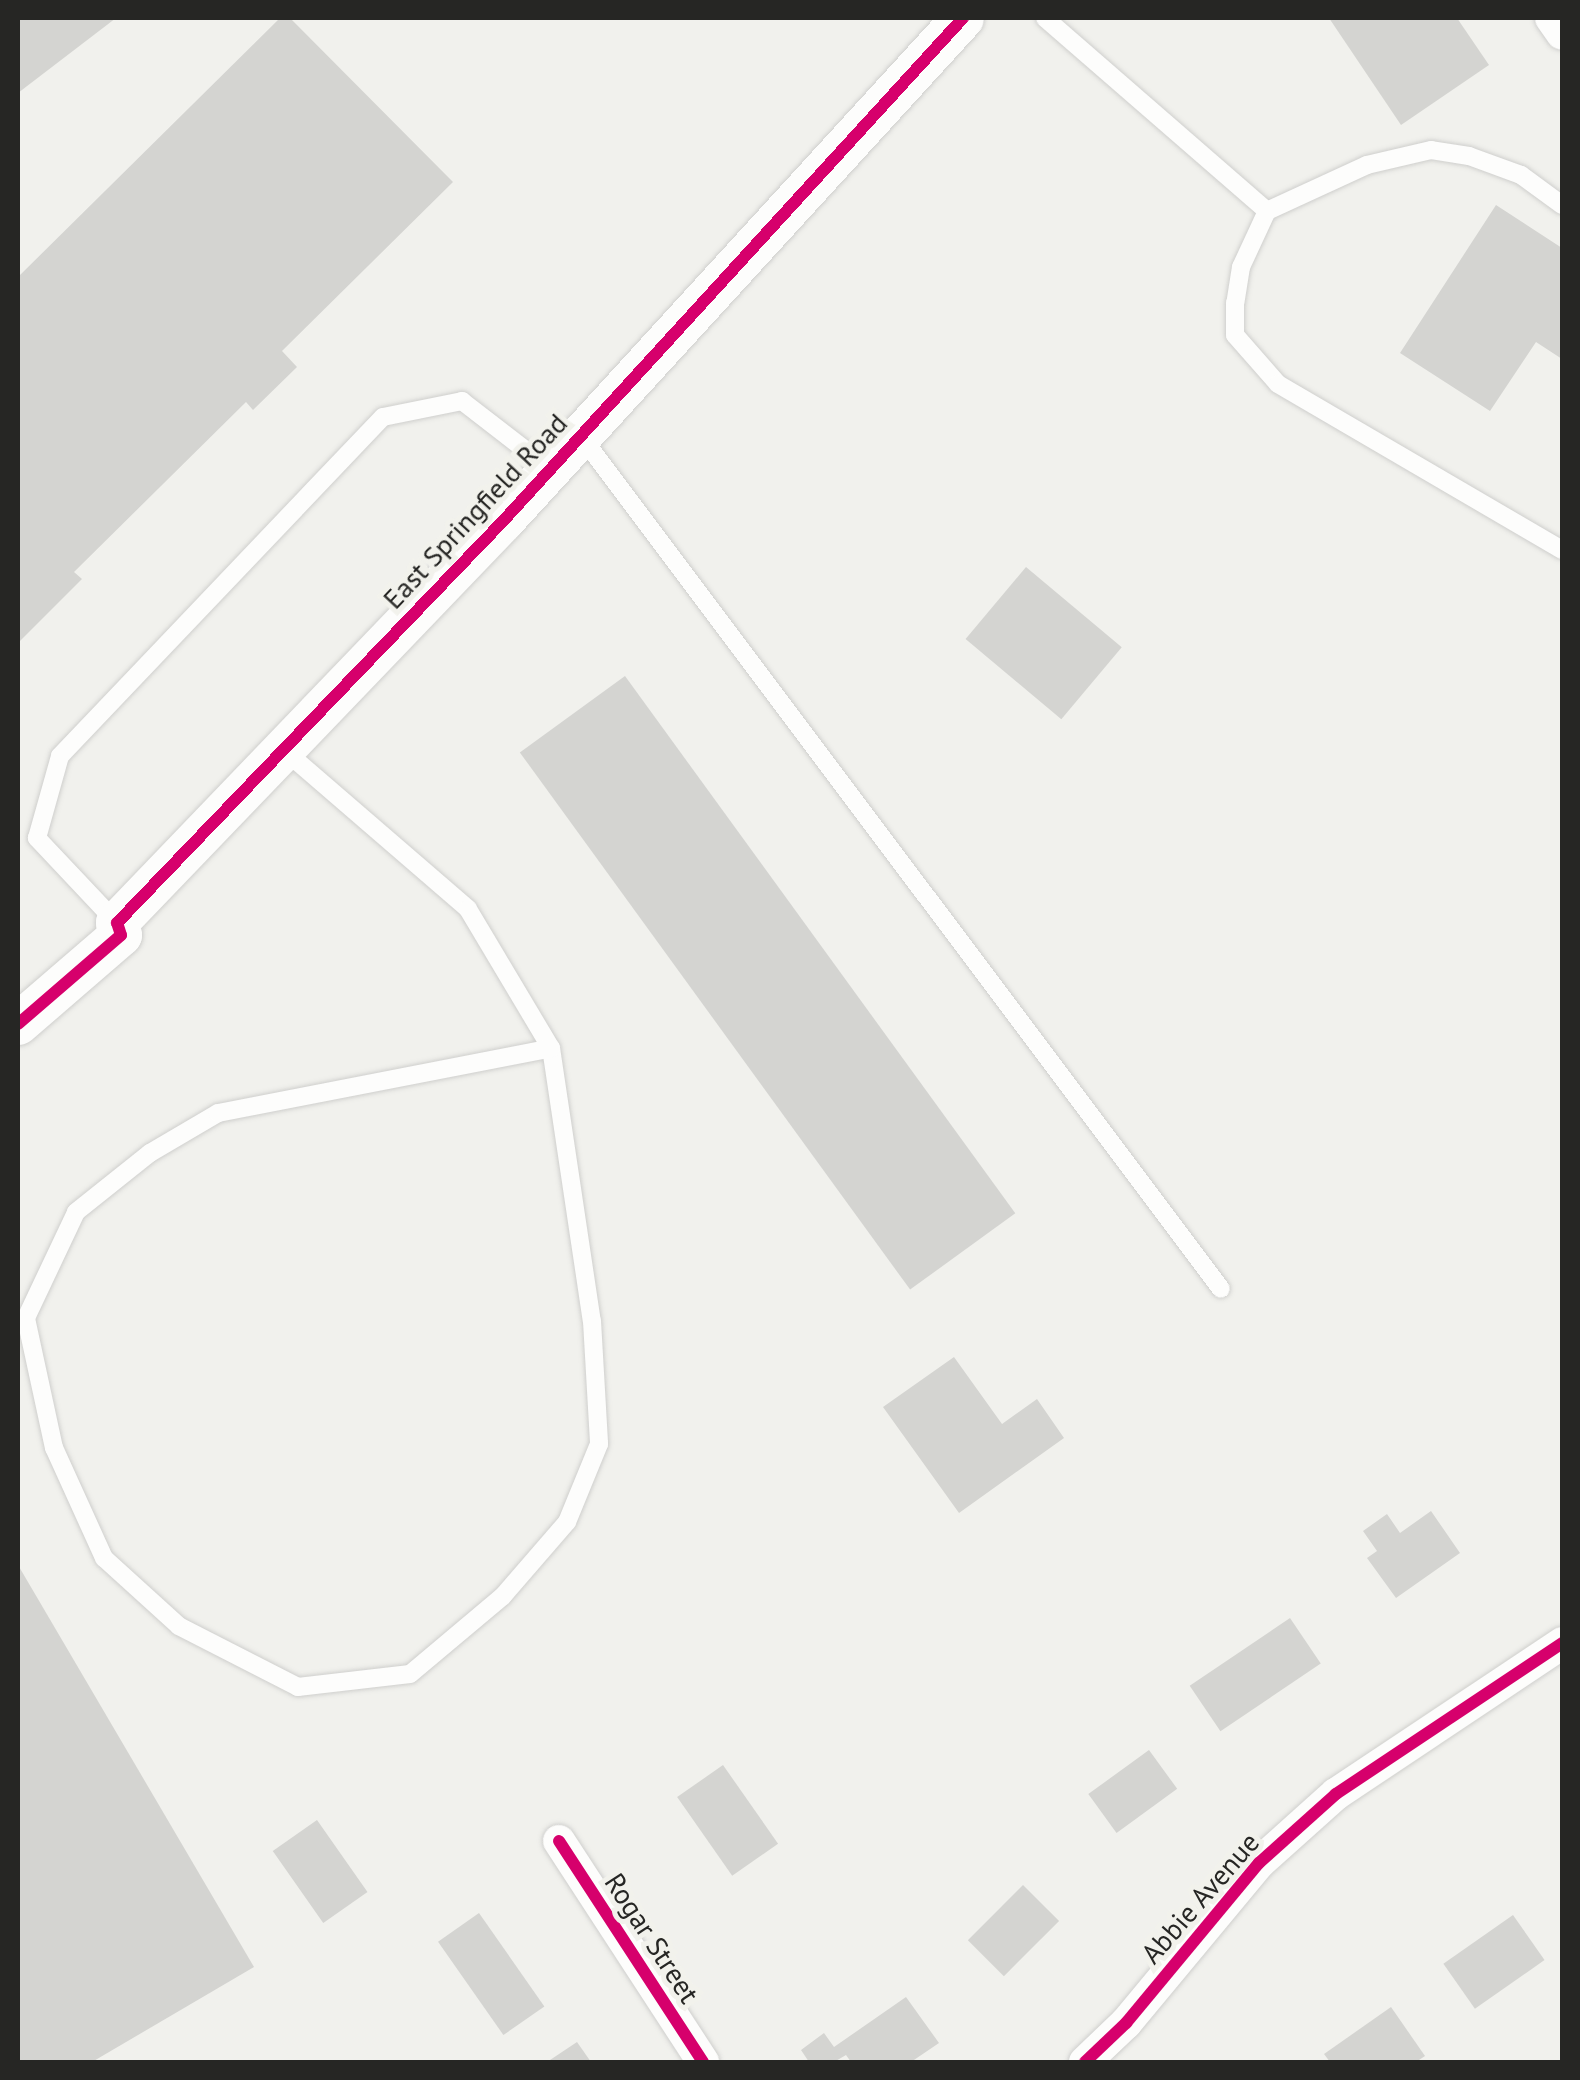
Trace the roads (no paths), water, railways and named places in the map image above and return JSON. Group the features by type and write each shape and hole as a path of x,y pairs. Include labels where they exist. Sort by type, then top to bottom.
{"street":[{"name":"East Springfield Road","path":"18,1024 121,935 117,923 550,469 963,18"},
{"path":"1551,18 1562,34"},
{"name":"Abbie Avenue","path":"1084,2062 1126,2023 1259,1863 1336,1794 1562,1642"},
{"name":"Rogar Street","path":"559,1841 702,2062"}],"lane":[{"path":"1045,18 1266,211"},
{"path":"1562,205 1522,175 1431,150 1368,165 1266,211 1241,268 1235,303 1235,335 1278,384 1562,550"},
{"path":"117,923 37,838 60,756 383,418 462,401 550,469"},
{"path":"580,436 1221,1289"},
{"path":"283,750 468,910 551,1048 592,1320 599,1444 567,1522 502,1596 410,1674 298,1686 179,1626 104,1558 54,1448 26,1318 76,1212 150,1153 218,1113 551,1048"}]}
